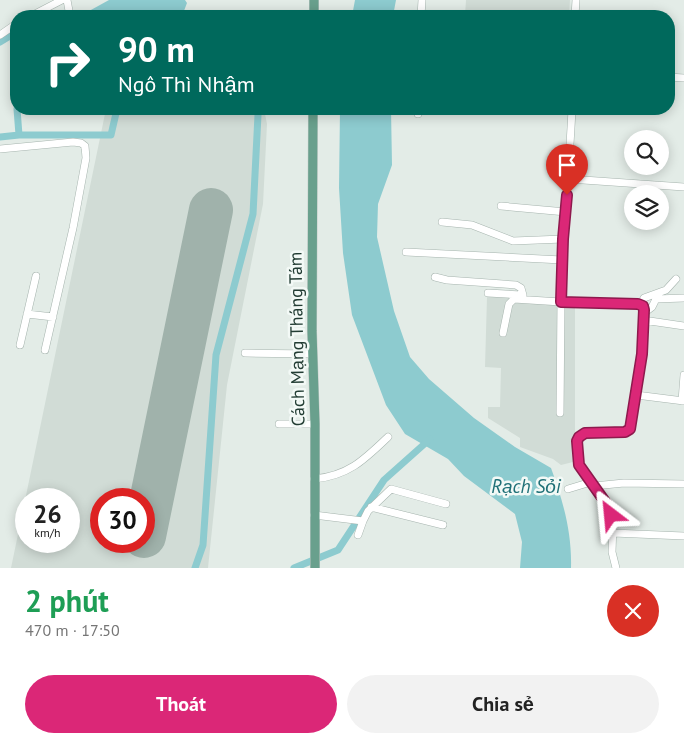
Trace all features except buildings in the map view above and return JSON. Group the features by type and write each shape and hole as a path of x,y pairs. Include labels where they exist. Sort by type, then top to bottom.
{"main road":[{"name":"Cách Mạng Tháng Tám","path":"313,115 315,568"}],"street":[{"path":"44,10 66,0"},
{"path":"560,413 562,260 569,179 572,115"},
{"path":"0,149 73,142 81,143 85,146 86,158 73,228 45,350"},
{"path":"569,179 684,187"},
{"path":"501,206 566,212"},
{"path":"442,222 472,225 513,241 563,239"},
{"path":"406,252 562,260"},
{"path":"20,345 36,276"},
{"path":"435,277 516,285 521,288 523,295"},
{"path":"616,568 612,552 613,524 608,506 579,465 579,437 585,433 627,431 631,424 642,354 644,316 641,304 644,298 666,290 676,280"},
{"path":"488,293 641,304"},
{"path":"644,316 656,299 684,298"},
{"path":"503,333 508,304 514,299 561,299"},
{"path":"27,314 53,317"},
{"path":"644,316 684,326"},
{"path":"245,353 313,354"},
{"path":"636,395 683,401 684,375"},
{"path":"279,424 315,424"},
{"path":"314,478 339,474 359,464 388,438"},
{"path":"568,489 592,484 684,484"},
{"path":"358,535 358,520 391,489 446,504"},
{"path":"371,507 443,525"},
{"path":"314,515 358,520"},
{"path":"613,532 684,536"}],"shaded area":[{"path":"466,0 570,0 569,10 465,10"},
{"path":"105,115 265,115 267,124 263,204 227,385 208,568 11,568 15,549 15,553 80,553 80,488 28,488"},
{"path":"487,297 575,298 575,429 577,461 561,465 553,459 520,447 520,438 488,418 488,407 500,407 501,368 485,367"}],"water":[{"path":"109,0 185,0 187,3 184,10 91,10"},
{"path":"355,0 396,0 394,10 353,10"},
{"name":"Rạch Sỏi","path":"340,115 391,115 392,165 378,204 377,237 394,311 410,357 429,379 474,418 515,447 551,468 566,517 570,542 571,568 520,568 522,542 515,514 464,476 448,459 405,434 386,405 352,315 343,253 339,188"}],"waterway":[{"path":"0,42 10,36"},
{"path":"17,115 19,135"},
{"path":"0,137 19,135 111,135 116,115"},
{"path":"195,568 203,545 216,355 253,214 258,115"},
{"path":"294,568 338,550 384,480 430,439"}],"runway":[{"path":"154,488 211,210"}],"route":[{"path":"567,195 563,239 561,302 641,304 644,310 642,354 630,429 625,432 585,433 577,441 579,465 608,506 611,515"}]}
